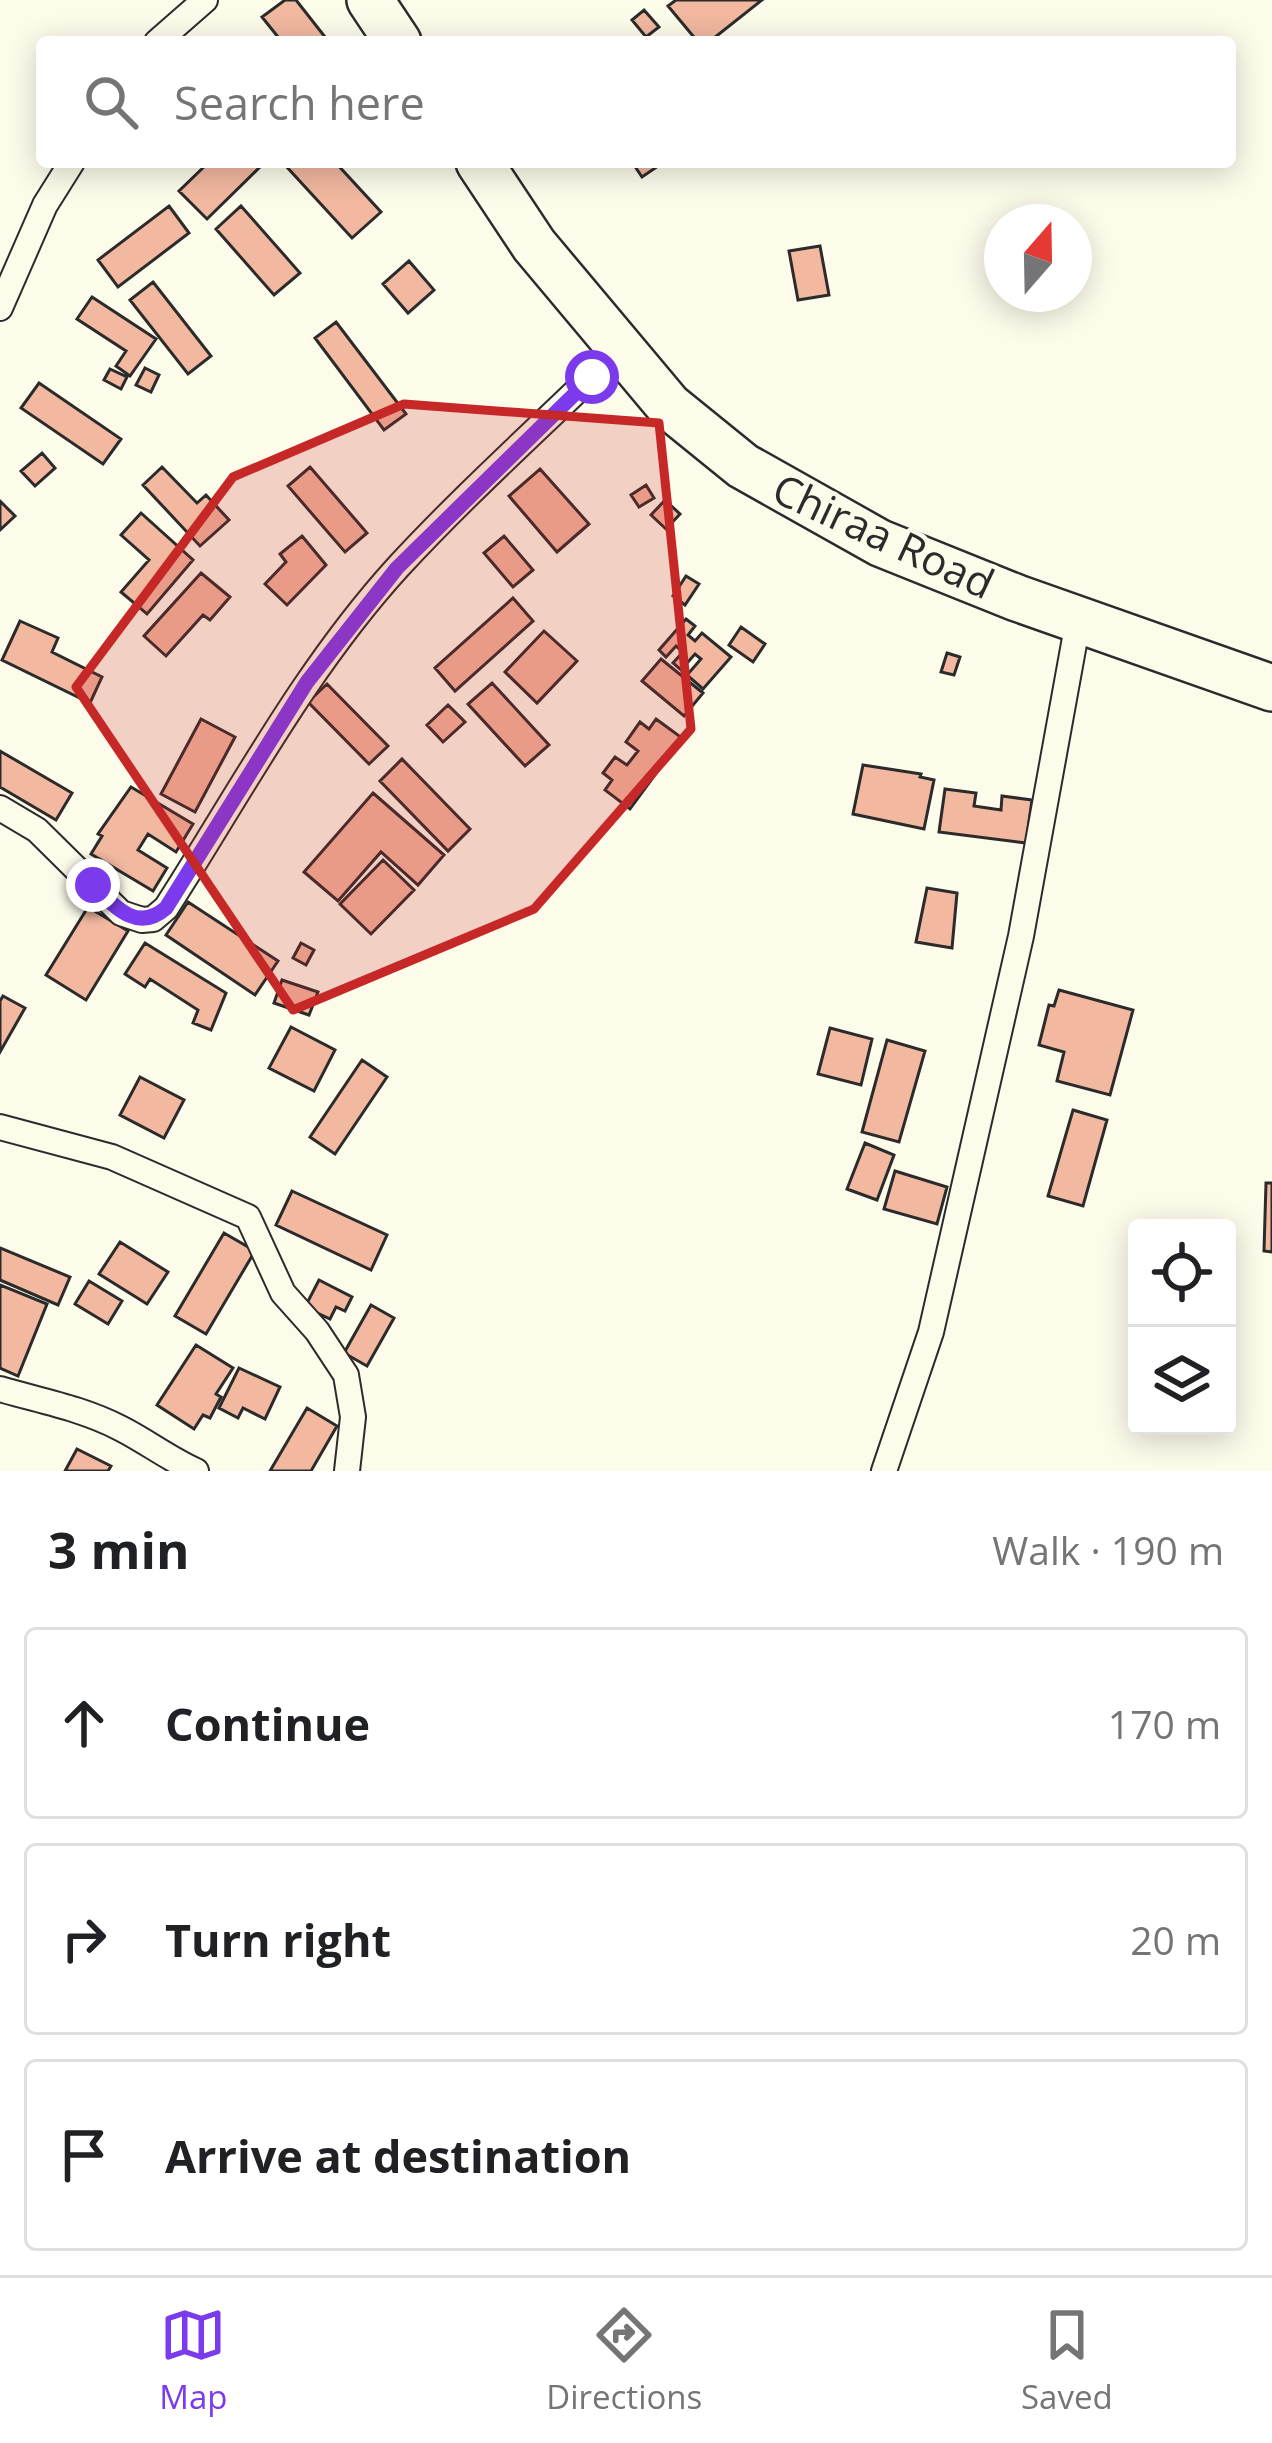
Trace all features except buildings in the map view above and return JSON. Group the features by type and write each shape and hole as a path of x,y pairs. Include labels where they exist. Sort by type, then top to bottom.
{"highway":[{"path":"372,1 394,36"},
{"name":"Chiraa Road","path":"483,168 534,244 693,428 802,502 880,543 1017,598 1272,688"}],"street":[{"path":"164,36 205,0"},
{"path":"0,308 44,206 68,168"},
{"path":"0,808 37,830 121,913 153,919 177,891 307,682 397,568 621,348"},
{"path":"884,1471 931,1332 1021,936 1078,616"},
{"path":"0,1127 112,1156 248,1216 283,1293 317,1331 346,1375 353,1417 347,1471"},
{"path":"0,1389 61,1403 121,1429 196,1471"}],"highlighted area":[{"path":"404,404 659,423 691,729 534,909 293,1010 76,687 233,477"}],"route":[{"path":"93,885 121,913 142,920 153,919 166,908 307,682 397,568 592,377"}]}
